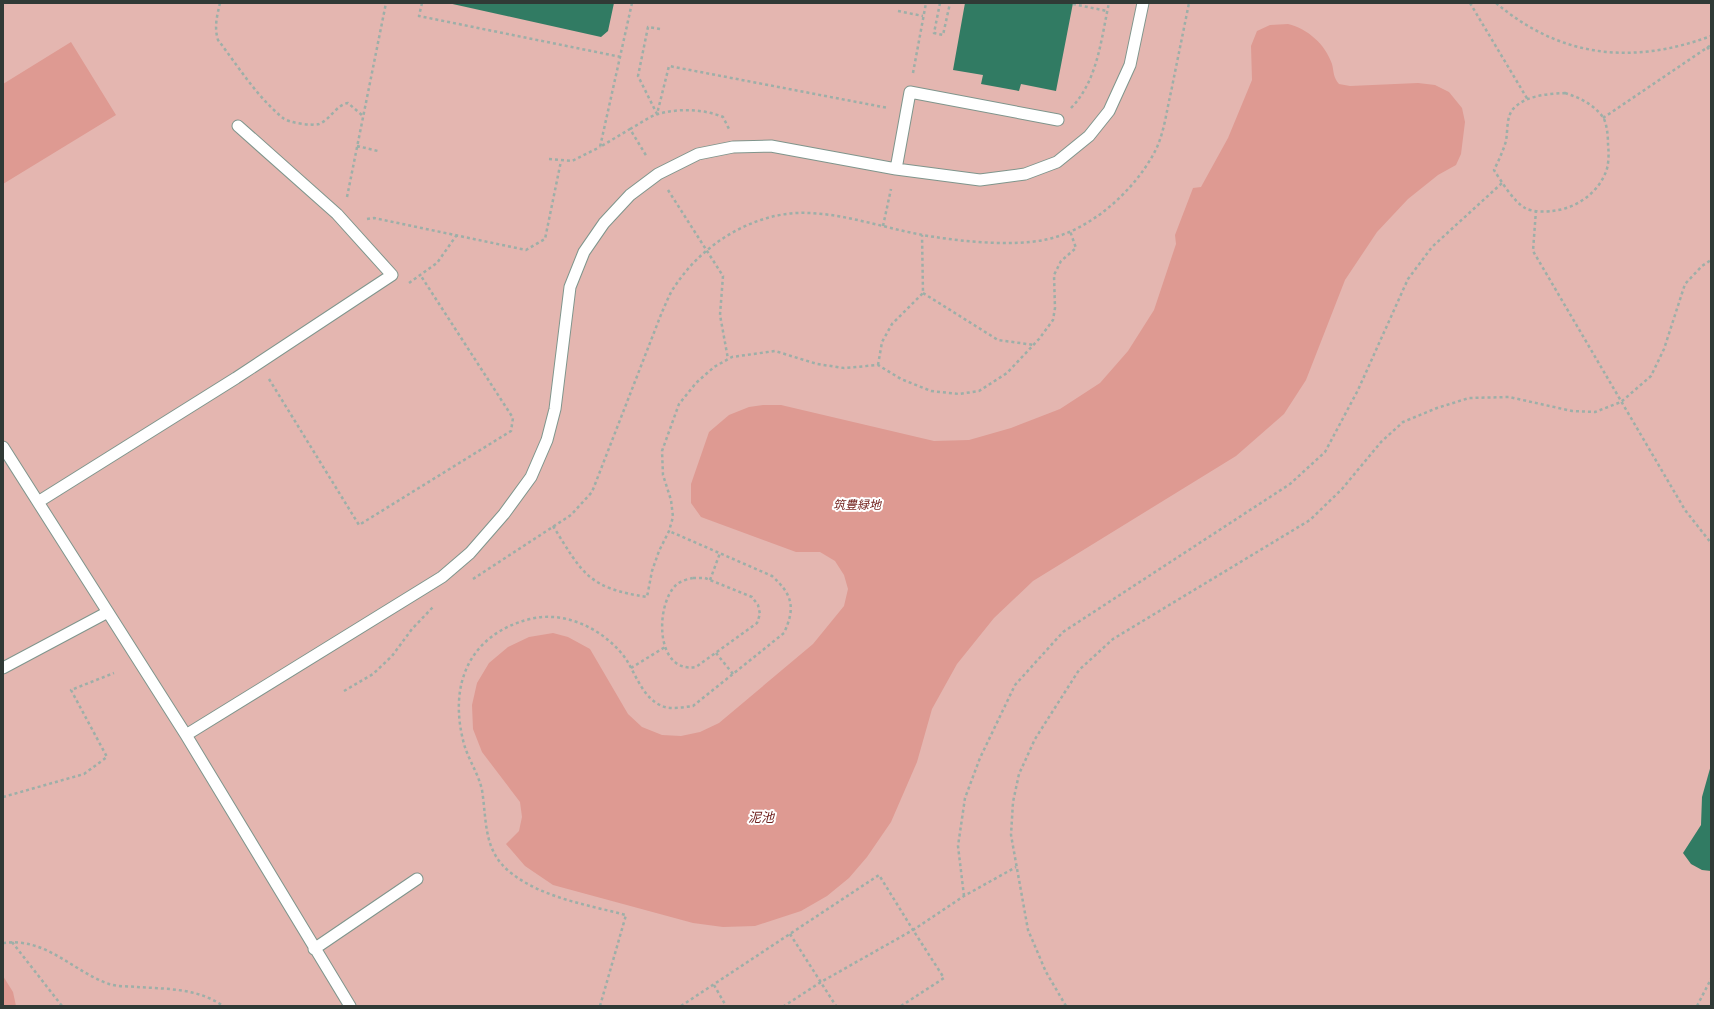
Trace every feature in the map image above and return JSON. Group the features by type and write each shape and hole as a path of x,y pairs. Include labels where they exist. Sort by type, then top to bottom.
{"lane":[{"path":"186,734 442,577 470,553 504,514 531,476 547,440 554,409 570,287 584,252 604,223 630,194 658,174 698,154 733,147 771,146 896,169 980,180 1025,174 1057,162 1089,136 1109,111 1130,65 1143,3"},
{"path":"896,169 910,92 1058,120"},
{"path":"38,502 236,378 392,275 342,220 238,126"},
{"path":"3,448 186,734 314,950 350,1006"},
{"path":"3,668 108,612"},
{"path":"314,950 417,879"}],"path":[{"path":"220,3 215,31 218,40 256,90 284,119 310,125 320,123 342,104 348,103 363,116"},
{"path":"386,3 342,220 374,218 526,250 545,239 561,162"},
{"path":"422,3 420,16 621,57"},
{"path":"600,148 632,3"},
{"path":"910,92 926,3"},
{"path":"940,3 934,33 943,35 950,3"},
{"path":"1058,120 1081,97 1091,78 1109,3"},
{"path":"470,580 571,515 592,492 671,293 693,263 707,250 717,242 744,227 777,216 809,213 883,226 936,238 1018,243 1045,240 1070,231 1092,219 1118,199 1138,179 1154,154 1162,132 1189,3"},
{"path":"1470,3 1528,100"},
{"path":"1496,3 1536,32 1569,45 1605,53 1655,51 1686,46 1711,36"},
{"path":"1073,4 1107,11"},
{"path":"898,11 923,16"},
{"path":"657,114 638,76 648,27 660,29"},
{"path":"1603,118 1711,45"},
{"path":"1707,47 1711,52"},
{"path":"657,114 669,66 906,112"},
{"path":"1565,93 1579,97 1591,104 1603,118 1608,137 1609,155 1606,174 1598,186 1583,200 1564,210 1543,212 1525,208 1502,183 1494,170 1506,139 1508,120 1514,108 1528,100 1546,94 1565,93"},
{"path":"549,159 561,162 572,161 600,148 657,114 682,110 709,112 723,117 728,126 733,147"},
{"path":"630,129 723,276 720,315 728,359"},
{"path":"357,146 378,151"},
{"path":"883,226 896,169"},
{"path":"964,896 958,846 965,798 980,758 1015,685 1063,632 1290,484 1325,452 1358,390 1408,279 1432,247 1502,183"},
{"path":"1536,210 1533,251 1685,510 1711,543"},
{"path":"553,526 586,576 606,588 623,594 647,597 652,571 659,551 669,531 673,517 671,500 663,475 662,451 679,404 714,367 728,359 755,352 775,351 817,364 844,368 878,365 902,379 931,391 959,394 979,391 1007,373 1034,345 1053,320 1055,308 1054,275 1062,261 1076,248 1070,231"},
{"path":"878,365 882,342 892,324 923,293 922,235"},
{"path":"407,285 437,263 456,236"},
{"path":"1066,1006 1046,972 1028,930 1011,835 1013,802 1019,774 1035,739 1080,670 1113,639 1310,520 1342,489 1380,442 1403,422 1437,408 1469,398 1509,397 1572,411 1595,412 1621,402 1651,376 1664,349 1685,284 1702,266 1711,260"},
{"path":"265,374 359,525 511,431 513,418 420,276"},
{"path":"923,293 998,340 1034,345"},
{"path":"600,1006 626,915 544,892 511,873 494,855 487,835 482,790 477,773 463,742 458,714 461,690 466,665 480,647 500,630 530,619 559,617 572,619 592,628 611,642 631,668 646,693 662,706 679,708 693,706 784,633 790,620 791,603 785,588 772,576 669,531"},
{"path":"710,580 720,553"},
{"path":"705,578 752,597 758,605 760,614 756,623 696,667 688,669 680,667 674,663 665,647 661,635 668,595 677,583 687,579 705,578"},
{"path":"344,691 373,674 392,656 412,629 434,607"},
{"path":"631,668 665,647"},
{"path":"716,653 733,674"},
{"path":"3,797 84,774 107,758 71,690 114,673"},
{"path":"784,1006 821,982 913,930 964,896 1016,867"},
{"path":"681,1006 879,875 944,978 901,1006"},
{"path":"790,934 836,1006"},
{"path":"3,943 11,942 35,944 50,951 87,975 111,985 173,989 198,993 223,1006"},
{"path":"11,942 62,1006"},
{"path":"1697,1006 1711,979"},
{"path":"714,985 726,1006"}],"green space":[{"name":"筑豊緑地","path":"3,3 1711,3 1711,1006 3,1006"}],"water":[{"name":"泥池","path":"1288,24 1295,26 1315,38 1329,57 1335,77 1339,84 1350,86 1418,83 1435,85 1449,92 1462,108 1465,122 1461,154 1456,165 1438,175 1408,199 1377,232 1345,280 1306,380 1284,414 1236,456 1033,581 994,618 957,664 932,709 917,762 891,822 867,857 849,878 827,896 801,911 755,926 723,927 693,923 553,885 525,866 506,844 519,831 522,817 520,802 482,752 473,729 472,705 477,683 489,663 508,647 529,637 553,633 568,637 590,649 628,714 642,727 662,735 681,736 700,732 719,723 813,644 844,606 848,589 844,575 835,561 820,552 796,552 701,517 691,503 691,484 709,432 729,415 749,407 781,405 934,441 969,440 1011,428 1060,409 1100,383 1128,351 1154,310 1176,244 1175,235 1193,188 1201,187 1228,138 1252,80 1251,46 1257,31 1270,25"},
{"path":"71,42 116,115 3,184 3,84"},
{"path":"3,976 13,992 16,1006 3,1006"}],"building":[{"path":"448,3 614,3 608,31 601,37"},
{"path":"965,3 1073,3 1056,91 1021,84 1019,91 981,84 983,75 953,70"},
{"path":"1711,765 1711,871 1702,870 1691,864 1683,853 1701,825 1702,797"}]}
